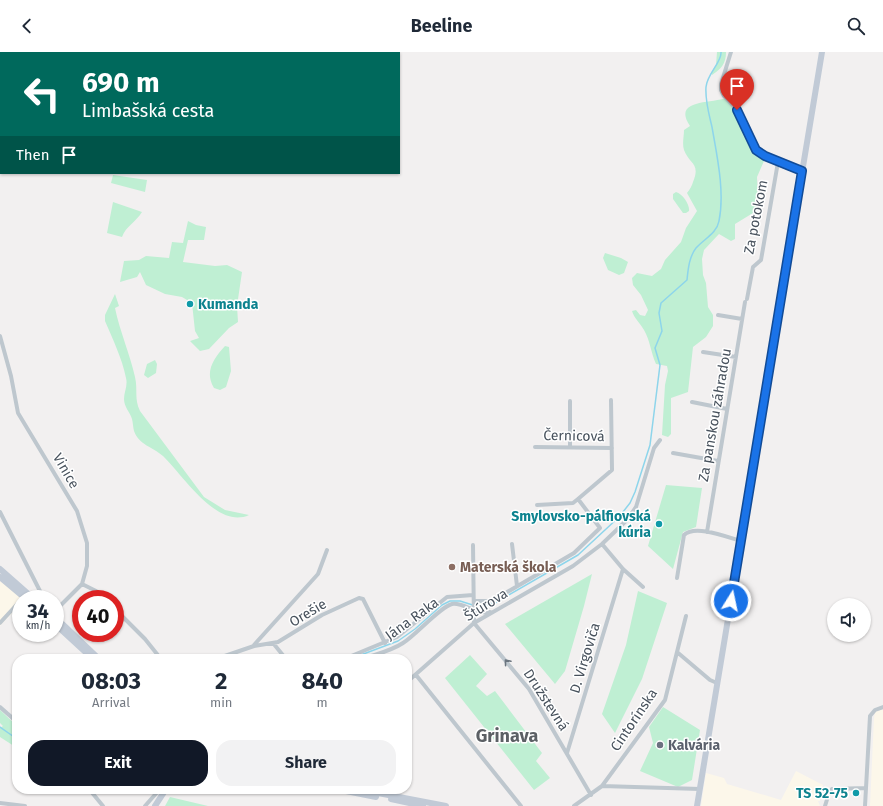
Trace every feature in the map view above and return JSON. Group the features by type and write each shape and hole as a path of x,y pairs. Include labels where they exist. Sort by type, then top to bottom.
{"street":[{"path":"731,52 721,84 722,90 724,96 737,110 756,150 778,162 802,171"},
{"path":"697,806 822,52"},
{"name":"Za potokom","path":"746,300 753,267 761,260 778,162"},
{"name":"Za panskou záhradou","path":"707,532 746,300"},
{"path":"718,316 742,319"},
{"name":"Vinice","path":"0,336 11,376 18,413 80,517 86,537 88,554 82,584"},
{"path":"703,352 736,357"},
{"path":"536,505 573,503 612,470 612,400"},
{"path":"570,401 570,447"},
{"path":"692,402 727,409"},
{"name":"Štúrova","path":"412,678 474,623 572,566 602,544 627,520 636,507 654,448 660,440"},
{"name":"Černicová","path":"535,447 612,448"},
{"path":"673,453 718,461"},
{"path":"475,601 490,601 574,553 600,528 578,499"},
{"path":"0,512 39,590"},
{"path":"677,578 684,535 687,532 698,529 741,541"},
{"path":"512,544 517,586"},
{"path":"602,544 623,569 642,587"},
{"path":"473,545 473,595 475,601 474,623"},
{"path":"254,646 318,574 327,550"},
{"path":"0,569 17,590"},
{"name":"D. Virgoviča","path":"567,753 623,569"},
{"path":"0,577 15,590"},
{"path":"64,602 82,584 94,590"},
{"path":"357,654 385,643 408,630 446,597 473,595"},
{"name":"Orešie","path":"231,654 254,646 283,640 335,609 361,598 385,643"},
{"name":"Jána Raka","path":"376,654 403,643 448,605 458,604 482,614 492,612"},
{"path":"0,623 12,610"},
{"name":"Cintorínska","path":"574,806 602,786 665,700 686,616"},
{"path":"124,618 157,654"},
{"name":"Družstevná","path":"474,623 529,689 591,795"},
{"path":"64,626 93,654"},
{"path":"64,632 88,654"},
{"path":"273,643 282,654"},
{"path":"676,652 710,680 717,683"},
{"path":"416,674 521,806"},
{"path":"0,707 12,718"},
{"path":"865,806 870,716 874,710 883,707"},
{"path":"602,786 700,789"},
{"path":"825,806 829,793 832,789 866,788"},
{"path":"93,794 103,806"},
{"path":"144,806 155,794"},
{"path":"156,803 162,794"},
{"path":"362,794 423,806"},
{"path":"383,794 446,806"},
{"path":"0,803 25,806"}],"shaded area":[{"path":"0,581 12,590 12,613 0,626"},
{"path":"883,709 883,806 870,806 874,718 875,712"},
{"path":"796,771 823,785 820,801 818,801 820,806 701,806 706,773 724,778 727,784 781,800"}],"green space":[{"path":"717,52 726,52 725,60 720,68 712,75 711,73 716,65"},
{"path":"729,97 734,98 737,117 754,150 763,158 764,161 757,177 758,201 753,213 735,224 735,239 731,241 719,234 704,250 702,259 703,275 706,283 708,307 713,315 713,326 706,337 693,347 688,392 671,398 671,434 668,437 662,435 665,385 668,371 667,366 656,364 646,334 633,314 632,311 636,310 640,315 645,316 648,310 641,295 633,285 632,278 637,273 652,276 661,269 665,260 681,242 686,228 697,211 687,193 692,185 696,171 683,148 684,130 690,126 686,117 686,111 690,106"},
{"path":"113,175 147,180 145,192 111,183"},
{"path":"676,192 683,197 687,203 689,211 686,213 683,213 673,199 673,194"},
{"path":"113,202 142,212 126,230 122,237 107,233"},
{"path":"188,221 196,225 206,227 204,240 188,240 183,262 215,266 227,265 242,272 237,306 238,322 229,328 209,349 200,351 190,341 199,338 195,331 192,303 182,297 165,294 146,285 140,272 137,277 120,282 124,261 139,260 146,256 169,258 172,242 183,243"},
{"path":"605,253 628,262 624,273 619,275 608,270 603,258"},
{"path":"115,294 119,306 115,308 135,377 137,402 140,411 204,497 225,510 249,515 237,518 225,515 213,508 190,487 163,456 143,443 136,436 132,419 124,402 127,384 122,363 105,321 105,315"},
{"path":"225,346 229,347 231,371 226,387 220,390 214,388 211,382 210,371 217,355"},
{"path":"155,360 157,364 156,373 148,378 144,375 147,364"},
{"path":"666,485 702,488 696,527 683,532 673,569 648,546"},
{"path":"592,574 565,671 555,684 505,624"},
{"path":"638,591 667,603 642,679 615,733 602,714 626,645"},
{"path":"470,655 487,674 476,686 487,696 495,691 542,753 536,761 550,778 534,790 445,678"},
{"path":"663,707 700,730 692,780 678,787 640,771 653,743 649,727"},
{"path":"0,710 12,721 12,745 0,737 0,728 3,726 0,723"},
{"path":"170,797 208,806 165,806"}],"waterway":[{"path":"363,654 398,641 415,629 442,605 450,601 460,601 479,607 495,603 578,555 619,517 630,503 650,445 660,365 655,348 662,331 659,313 661,303 687,280 692,255 696,248 716,229 719,221 721,210 720,174 706,97 706,87 709,77 721,56 721,52"},
{"path":"0,727 12,735"}],"place":[{"name":"Kumanda","path":"190,304"},
{"name":"Smylovsko-pálfiovská kúria","path":"659,524"},
{"name":"Materská škola","path":"452,567"},
{"name":"Kalvária","path":"660,745"},
{"name":"TS 52-75","path":"856,793"}],"district":[{"name":"Grinava","path":"507,736"}],"route":[{"path":"731,601 763,415 802,171 765,156 756,150 737,110"}]}
